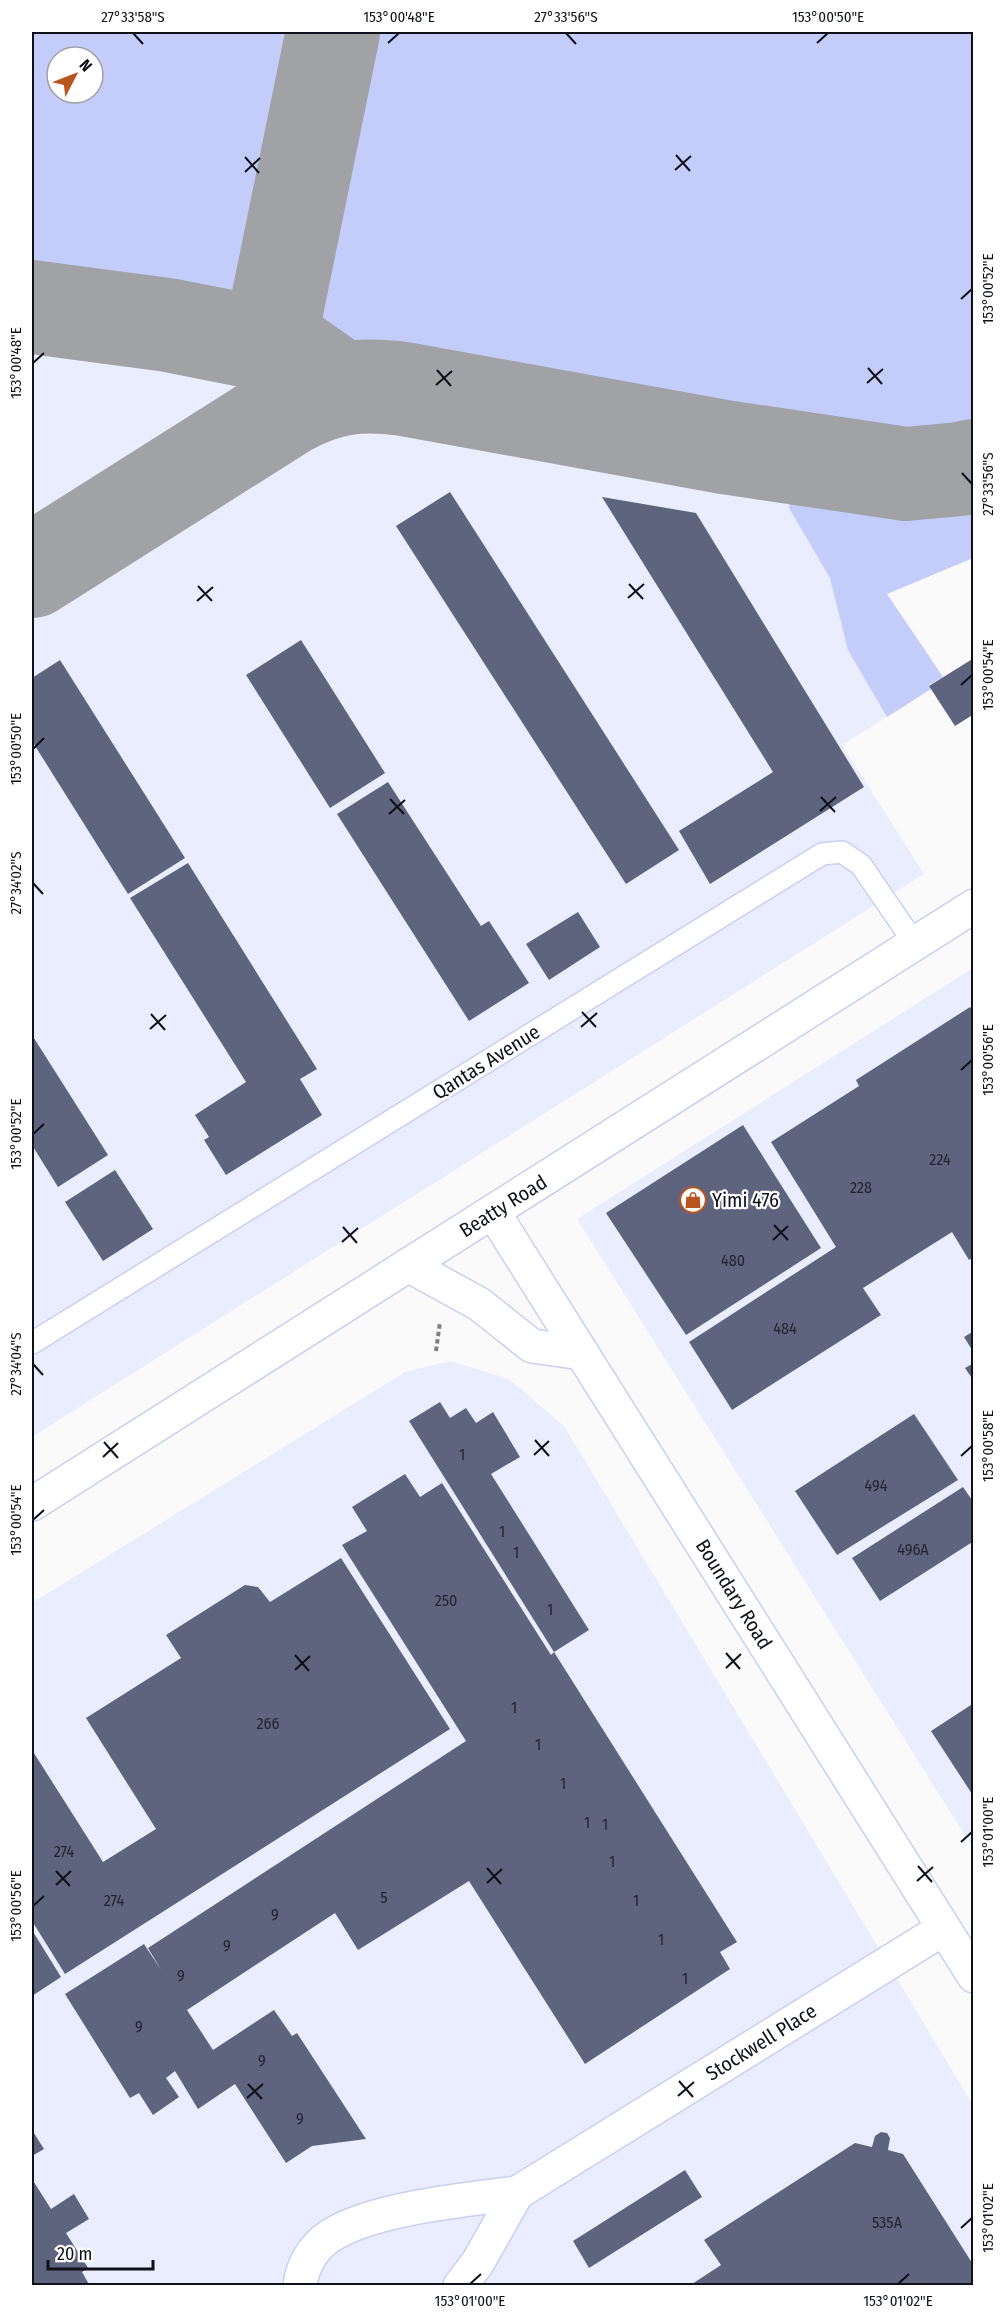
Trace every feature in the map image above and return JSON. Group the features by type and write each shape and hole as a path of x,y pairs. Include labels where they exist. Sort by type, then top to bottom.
{"main road":[{"name":"Beatty Road","path":"32,1504 974,906"},
{"name":"Boundary Road","path":"493,1212 974,1976"},
{"path":"408,1264 479,1304 532,1346 582,1353"},
{"name":"Stockwell Place","path":"300,2286 301,2274 310,2255 329,2237 353,2225 381,2216 449,2202 517,2193 943,1929"},
{"name":"Stockwell Place","path":"460,2286 478,2262 517,2193"}],"lane":[{"name":"Qantas Avenue","path":"32,1343 822,854 842,852 861,865 915,944"}],"path":[{"path":"436,1351 441,1316"}],"shaded area":[{"path":"32,32 973,32 973,558 887,594 943,677 929,685 931,689 842,745 924,874 32,1437"},
{"path":"32,32 973,32 973,558 887,594 943,677 929,685 931,689 887,717 848,650 830,578 789,508 791,492 804,479 825,474 877,486 896,479 899,458 882,442 370,350 32,295"},
{"path":"973,968 973,1848 577,1219"},
{"path":"450,1361 509,1379 564,1426 973,2105 973,2285 32,2286 32,1603 405,1372"}],"building":[{"path":"450,492 679,850 626,884 396,526"},
{"path":"602,497 696,513 864,787 710,884 679,831 773,772"},
{"path":"301,640 385,773 330,808 246,675"},
{"path":"974,658 974,714 955,726 929,686"},
{"path":"60,660 185,858 128,894 32,741 32,678"},
{"path":"388,782 481,926 489,921 529,983 469,1021 337,814"},
{"path":"188,863 317,1069 300,1079 322,1115 226,1175 204,1140 209,1137 195,1115 246,1082 130,898"},
{"path":"578,912 600,947 549,980 526,944"},
{"path":"970,1007 974,1012 974,1257 969,1260 952,1232 863,1288 881,1315 732,1410 689,1342 836,1247 771,1142 859,1086 856,1080"},
{"path":"32,1035 108,1155 58,1187 32,1145"},
{"path":"743,1125 821,1248 686,1335 606,1213"},
{"path":"115,1170 153,1229 103,1261 65,1202"},
{"path":"974,1331 974,1353 964,1337"},
{"path":"974,1363 974,1381 965,1368"},
{"path":"440,1402 450,1418 466,1408 476,1423 493,1412 520,1457 491,1474 589,1630 554,1652 409,1421"},
{"path":"914,1414 958,1480 837,1555 795,1491"},
{"path":"405,1474 420,1497 442,1483 551,1655 554,1652 737,1942 720,1952 730,1969 585,2064 469,1881 358,1950 335,1913 187,2010 213,2050 274,2010 292,2036 297,2033 366,2139 312,2146 286,2163 235,2084 198,2109 175,2071 166,2078 179,2097 153,2115 139,2093 130,2098 65,1994 144,1944 161,1970 148,1948 466,1741 342,1545 367,1531 352,1507"},
{"path":"963,1487 974,1503 974,1541 880,1601 852,1558"},
{"path":"341,1558 450,1729 65,1974 32,1921 32,1750 103,1862 156,1829 86,1718 181,1658 166,1635 245,1585 258,1587 270,1602"},
{"path":"974,1703 974,1797 931,1731"},
{"path":"32,1930 61,1977 32,1996"},
{"path":"32,2130 44,2149 32,2156"},
{"path":"881,2132 887,2133 890,2138 888,2150 903,2154 974,2266 971,2286 689,2286 721,2265 704,2240 855,2143 872,2147 875,2136"},
{"path":"685,2170 702,2197 589,2268 573,2241"},
{"path":"32,2179 51,2209 74,2194 89,2219 66,2233 88,2268 82,2272 90,2286 32,2286"}],"taxiway":[{"path":"269,345 333,32"},
{"path":"32,307 168,325 269,345 290,352 341,388"},
{"path":"32,571 288,409 330,391 344,388 372,386 404,389 724,447 906,474 974,466"}],"place":[{"name":"Yimi 476","path":"693,1200"}]}
